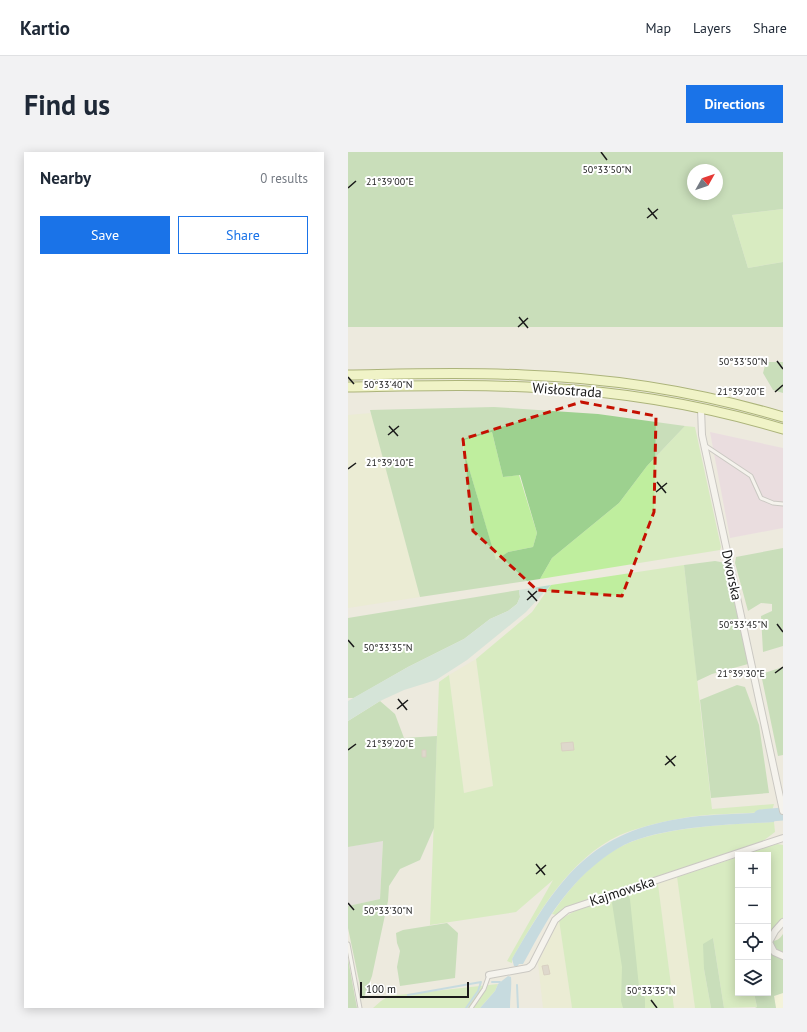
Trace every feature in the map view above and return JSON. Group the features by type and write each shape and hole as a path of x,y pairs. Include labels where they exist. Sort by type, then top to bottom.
{"main road":[{"name":"Wisłostrada","path":"348,375 525,375 600,380 702,397 783,417"},
{"name":"Wisłostrada","path":"348,387 475,386 545,388 624,395 701,409 783,429"},
{"path":"701,409 702,397"}],"street":[{"name":"Dworska","path":"701,409 704,446 781,788 783,810"},
{"name":"Kajmowska","path":"488,975 528,968 532,965 555,920 567,910 783,838"},
{"path":"783,922 775,931 769,942 774,952 783,956"}],"lane":[{"path":"704,446 750,476 761,498 773,503 783,504"},
{"path":"348,944 360,1008"},
{"path":"471,1008 484,990 488,975"}],"highlighted area":[{"path":"581,402 656,416 654,512 622,596 537,590 473,531 463,439"}],"shaded area":[{"path":"371,413 420,597 348,608 348,415"},
{"path":"710,432 783,448 783,528 730,538"},
{"path":"551,585 526,612 467,660 436,680 404,690 380,701 348,721 348,701 408,667 464,639 490,619 508,611 517,604 520,597 519,590"},
{"path":"476,659 493,786 464,793 449,675"},
{"path":"772,811 777,815 774,822 678,830 640,839 616,849 587,872 574,885 561,900 549,918 523,964 519,964 517,967 514,966 512,959 544,908 577,866 597,850 619,837 646,826 701,816"},
{"path":"383,840 380,899 348,906 348,847"},
{"path":"677,876 695,1008 674,1008 658,884"},
{"path":"559,920 572,1008 543,1008 538,963"},
{"path":"508,976 511,977 510,1008 480,1008 495,991 498,984"},
{"path":"783,993 783,1008 776,1008 774,996"}],"green space":[{"path":"348,152 783,152 783,209 732,215 748,268 783,262 783,327 348,327"},
{"path":"783,209 783,262 748,268 732,215"},
{"path":"766,362 783,362 783,393 773,390 763,373"},
{"path":"494,407 598,414 685,426 647,466 619,503 552,558 540,579 420,597 370,410","holes":["492,432 503,477 520,475 537,533 533,547 508,552 496,560 461,441"]},
{"path":"685,426 695,427 721,547 720,550 540,579 552,558 619,503 647,466"},
{"path":"492,432 503,477 519,475 537,533 533,547 508,552 496,561 461,441"},
{"path":"783,548 783,646 763,652 761,616 772,611 772,604 761,603 748,611 735,563 736,557"},
{"path":"715,561 726,563 748,664 712,674 697,681 684,565"},
{"path":"684,565 712,809 774,804 772,811 701,815 671,820 626,832 602,845 585,858 557,888 533,923 512,959 512,963 507,961 553,880 516,912 430,925 439,682 449,675 464,793 493,786 476,659 532,612 551,585"},
{"path":"519,590 520,597 517,604 508,611 490,619 464,639 408,667 354,698 348,698 348,618"},
{"path":"783,667 783,755 778,756 761,674"},
{"path":"737,685 745,687 759,725 769,793 711,798 700,700"},
{"path":"380,701 395,714 404,738 437,736 434,828 420,860 400,869 389,886 388,901 372,976 363,1000 348,928 348,906 380,899 383,841 348,847 348,721"},
{"path":"774,822 775,832 763,841 577,903 563,909 556,915 552,914 572,887 587,871 613,851 630,843 649,836 691,828"},
{"path":"777,844 783,845 783,919 771,933 771,852 752,852"},
{"path":"735,858 735,996 755,996 757,1007 724,1008 713,938 704,969 711,1008 695,1008 677,877"},
{"path":"658,884 674,1008 572,1008 559,920 575,911"},
{"path":"627,893 630,899 639,987 645,998 645,1008 623,1008 621,1001 622,967 612,903 613,898"},
{"path":"447,923 458,933 455,978 400,986 397,967 400,951 396,933 403,930"},
{"path":"783,934 783,993 774,996 776,1008 755,1008 757,1007 755,996 771,996 771,941 780,938"},
{"path":"713,938 724,1008 711,1008 704,969 703,944"},
{"path":"348,959 357,1008 348,1008"},
{"path":"498,984 495,991 480,1008 373,1008 389,996"}],"building":[{"path":"573,742 574,750 562,751 561,743"},
{"path":"422,750 426,750 426,757 422,757"},
{"path":"548,965 550,974 544,975 542,966"}],"waterway":[{"path":"760,816 783,814"},
{"path":"408,995 481,982 478,991 466,1008"},
{"path":"492,982 500,982"},
{"path":"517,985 518,1008"}]}
